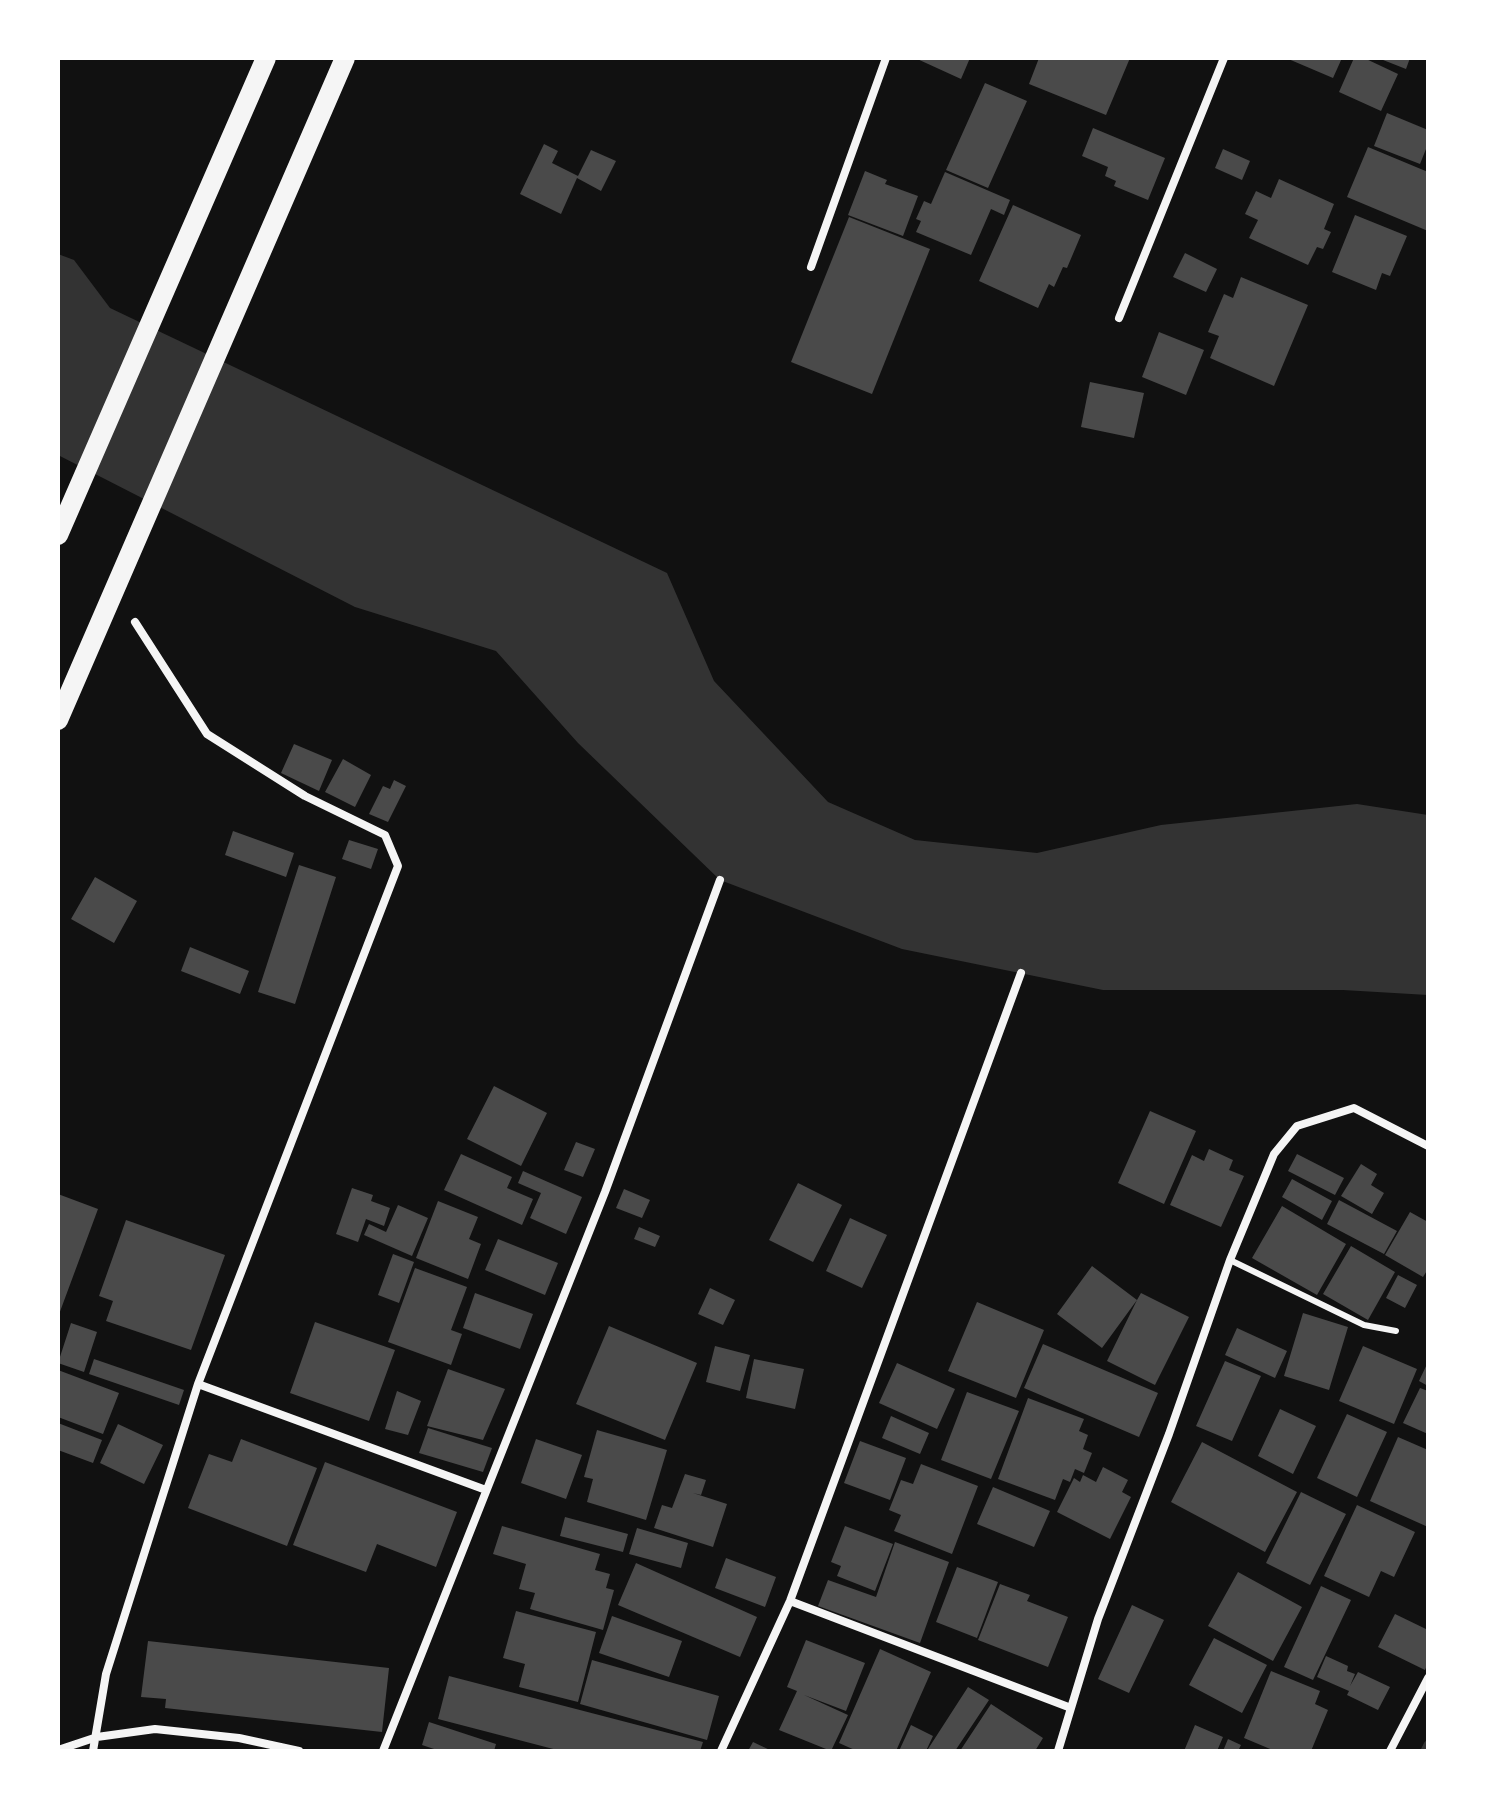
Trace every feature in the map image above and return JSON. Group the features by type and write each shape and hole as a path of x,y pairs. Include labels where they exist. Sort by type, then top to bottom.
{"highway":[{"path":"59,533 266,58"},
{"path":"58,720 345,58"}],"street":[{"path":"811,267 886,58"},
{"path":"1119,318 1224,58"},
{"path":"93,1751 106,1674 198,1384 398,866 385,835 305,796 207,734 135,622"},
{"path":"383,1751 605,1192 720,880"},
{"path":"721,1751 790,1601 1021,973"},
{"path":"1058,1751 1098,1619 1169,1434 1230,1260 1274,1154 1297,1126 1354,1108 1428,1146"},
{"path":"198,1384 486,1490"},
{"path":"790,1601 1071,1708"},
{"path":"1390,1751 1428,1678"},
{"path":"58,1750 97,1737 155,1729 239,1738 299,1751"}],"lane":[{"path":"1230,1260 1364,1325 1396,1331"}],"shaded area":[{"path":"58,254 74,260 110,308 667,573 714,681 828,802 915,840 1037,853 1161,825 1357,804 1428,815 1428,995 1343,990 1103,990 902,949 720,880 578,743 496,651 355,607 58,455"}],"building":[{"path":"915,58 970,58 961,79"},
{"path":"1039,58 1130,58 1106,115 1029,84"},
{"path":"1286,58 1342,58 1333,78"},
{"path":"1354,58 1364,58 1398,74 1381,111 1339,92"},
{"path":"1378,58 1410,58 1406,69"},
{"path":"985,83 1027,101 988,188 946,170"},
{"path":"1387,113 1428,130 1428,144 1420,164 1374,146"},
{"path":"1093,128 1165,158 1148,200 1114,186 1116,181 1105,176 1108,167 1082,156"},
{"path":"544,144 558,151 552,163 578,176 591,150 616,161 601,191 577,178 561,214 520,194"},
{"path":"1368,147 1428,172 1428,231 1347,197"},
{"path":"1223,149 1250,161 1242,180 1215,168"},
{"path":"865,171 887,180 885,184 918,196 903,236 848,215"},
{"path":"945,172 1010,200 1004,215 991,209 971,255 916,232 921,221 916,219 924,201 931,204"},
{"path":"1279,179 1334,204 1324,229 1331,232 1323,249 1317,247 1308,265 1249,238 1258,220 1245,214 1256,191 1271,198"},
{"path":"1013,205 1081,235 1067,268 1063,267 1054,287 1049,284 1038,308 979,281"},
{"path":"1355,215 1407,236 1390,276 1382,273 1376,290 1332,272"},
{"path":"849,217 930,249 872,394 791,362"},
{"path":"1185,253 1217,269 1206,292 1173,277"},
{"path":"1241,277 1308,305 1274,386 1210,358 1219,336 1208,332 1224,294 1233,298"},
{"path":"1159,332 1204,350 1186,395 1142,377"},
{"path":"1090,382 1144,393 1134,438 1081,427"},
{"path":"294,744 332,760 319,791 281,773"},
{"path":"343,759 371,775 355,807 325,792"},
{"path":"394,780 406,786 388,822 369,814 383,786 390,789"},
{"path":"233,831 294,853 286,877 225,855"},
{"path":"349,840 378,849 371,869 342,859"},
{"path":"299,865 336,877 295,1004 258,992"},
{"path":"95,877 137,901 114,943 71,919"},
{"path":"190,947 249,971 240,994 181,971"},
{"path":"494,1086 547,1113 521,1166 467,1139"},
{"path":"1150,1111 1196,1131 1164,1204 1118,1183"},
{"path":"576,1142 595,1149 583,1177 564,1170"},
{"path":"1209,1149 1233,1160 1229,1170 1244,1176 1221,1227 1170,1205 1192,1155 1204,1161"},
{"path":"461,1154 512,1177 507,1188 533,1199 522,1225 444,1190"},
{"path":"1297,1154 1344,1178 1335,1195 1288,1171"},
{"path":"1361,1164 1377,1174 1371,1185 1384,1193 1372,1214 1341,1196"},
{"path":"523,1171 582,1197 566,1234 530,1218 541,1193 518,1183"},
{"path":"1292,1179 1332,1201 1322,1220 1282,1197"},
{"path":"798,1183 842,1205 813,1262 769,1240"},
{"path":"352,1188 373,1195 371,1201 390,1208 384,1226 366,1219 358,1242 336,1234"},
{"path":"624,1189 650,1200 642,1218 616,1208"},
{"path":"58,1194 98,1209 58,1317"},
{"path":"1339,1200 1397,1231 1384,1254 1327,1224"},
{"path":"438,1201 478,1217 469,1239 481,1244 468,1279 416,1258"},
{"path":"398,1205 428,1218 412,1256 364,1235 369,1224 386,1232"},
{"path":"1282,1206 1346,1244 1317,1295 1252,1258"},
{"path":"1410,1212 1428,1222 1428,1269 1423,1277 1385,1255"},
{"path":"850,1218 887,1235 862,1288 826,1271"},
{"path":"126,1220 225,1255 191,1350 106,1321 113,1301 99,1296"},
{"path":"639,1227 660,1236 655,1247 634,1239"},
{"path":"498,1239 558,1263 545,1295 485,1270"},
{"path":"1351,1246 1395,1272 1368,1320 1323,1294"},
{"path":"393,1254 414,1262 399,1303 378,1295"},
{"path":"1092,1266 1137,1300 1102,1348 1057,1314"},
{"path":"415,1268 467,1287 451,1330 462,1334 451,1365 388,1342"},
{"path":"1398,1275 1417,1285 1405,1308 1386,1298"},
{"path":"710,1288 735,1300 723,1325 698,1314"},
{"path":"475,1293 533,1314 520,1349 463,1328"},
{"path":"1141,1293 1189,1317 1155,1385 1107,1361"},
{"path":"977,1302 1044,1330 1016,1398 948,1371"},
{"path":"1303,1313 1348,1327 1329,1390 1284,1376"},
{"path":"315,1322 395,1350 369,1421 290,1393"},
{"path":"71,1323 97,1332 84,1372 58,1363"},
{"path":"609,1326 697,1363 665,1440 576,1404"},
{"path":"1237,1328 1287,1351 1275,1378 1225,1355"},
{"path":"1043,1344 1158,1393 1139,1437 1024,1388"},
{"path":"715,1346 750,1355 740,1391 706,1382"},
{"path":"1363,1346 1417,1369 1394,1424 1339,1401"},
{"path":"94,1359 184,1390 179,1405 89,1374"},
{"path":"754,1359 804,1369 795,1409 746,1398"},
{"path":"1225,1361 1261,1376 1232,1441 1196,1426"},
{"path":"1428,1362 1428,1386 1419,1381"},
{"path":"897,1363 955,1389 937,1429 879,1403"},
{"path":"448,1369 505,1389 483,1440 427,1426"},
{"path":"58,1370 119,1393 103,1434 58,1417"},
{"path":"1420,1388 1428,1391 1428,1434 1403,1423"},
{"path":"397,1391 421,1401 408,1435 385,1429"},
{"path":"967,1392 1019,1411 991,1479 941,1460"},
{"path":"1028,1398 1084,1419 1079,1431 1088,1435 1083,1449 1092,1453 1084,1473 1075,1469 1070,1482 1063,1479 1055,1500 998,1479"},
{"path":"1280,1409 1316,1426 1293,1474 1258,1456"},
{"path":"1347,1414 1387,1432 1357,1497 1317,1478"},
{"path":"891,1416 929,1433 920,1454 882,1438"},
{"path":"58,1423 102,1440 93,1463 58,1450"},
{"path":"118,1424 163,1445 144,1484 100,1463"},
{"path":"428,1428 492,1448 483,1472 419,1453"},
{"path":"597,1430 667,1450 646,1520 587,1502 593,1479 584,1477"},
{"path":"1398,1437 1428,1450 1428,1527 1370,1501"},
{"path":"241,1439 317,1468 287,1546 188,1508 209,1454 232,1462"},
{"path":"536,1439 582,1455 566,1499 521,1483"},
{"path":"860,1441 906,1458 890,1500 844,1483"},
{"path":"1202,1442 1297,1492 1265,1552 1171,1502"},
{"path":"325,1462 457,1512 436,1567 377,1544 366,1572 293,1545"},
{"path":"921,1464 978,1486 952,1554 894,1531 901,1515 889,1510 901,1480 913,1484"},
{"path":"1103,1467 1128,1480 1122,1492 1131,1497 1110,1539 1057,1512 1074,1478 1080,1482 1083,1475 1096,1482"},
{"path":"685,1474 706,1480 701,1495 693,1493 727,1504 713,1547 654,1528 662,1505 672,1508"},
{"path":"993,1487 1050,1511 1034,1547 977,1524"},
{"path":"1301,1492 1346,1514 1310,1585 1266,1563"},
{"path":"1357,1505 1415,1532 1394,1577 1381,1571 1369,1597 1324,1576"},
{"path":"565,1517 628,1534 623,1552 560,1536"},
{"path":"502,1526 600,1554 595,1570 610,1574 606,1588 614,1590 603,1630 530,1609 535,1593 519,1589 526,1564 493,1554"},
{"path":"845,1526 893,1544 875,1591 837,1576 841,1566 831,1562"},
{"path":"637,1528 688,1543 681,1568 629,1554"},
{"path":"895,1542 949,1562 920,1643 818,1606 828,1580 876,1597"},
{"path":"726,1558 776,1577 765,1607 715,1588"},
{"path":"636,1563 757,1617 740,1657 618,1605"},
{"path":"957,1567 998,1582 977,1638 936,1622"},
{"path":"1238,1572 1302,1607 1273,1661 1208,1626"},
{"path":"1000,1584 1030,1595 1027,1601 1068,1617 1048,1667 978,1640"},
{"path":"1321,1586 1351,1600 1313,1680 1284,1667"},
{"path":"1132,1605 1164,1620 1129,1693 1098,1679"},
{"path":"516,1611 596,1632 578,1702 519,1687 525,1664 503,1658"},
{"path":"1395,1614 1428,1630 1428,1663 1425,1670 1378,1647"},
{"path":"612,1616 682,1641 669,1677 599,1653"},
{"path":"1214,1638 1267,1665 1242,1713 1189,1685"},
{"path":"806,1640 865,1663 846,1711 804,1695 848,1715 831,1751 779,1730 797,1691 787,1687"},
{"path":"148,1641 389,1668 382,1732 165,1708 166,1699 141,1697"},
{"path":"880,1649 931,1672 896,1751 857,1751 839,1743"},
{"path":"1326,1656 1348,1666 1347,1671 1355,1674 1350,1686 1358,1672 1390,1687 1378,1710 1347,1695 1349,1691 1317,1677"},
{"path":"592,1660 719,1696 707,1740 580,1704"},
{"path":"1271,1671 1320,1691 1315,1704 1328,1710 1311,1751 1275,1751 1244,1738"},
{"path":"449,1676 703,1742 700,1751 561,1751 438,1719"},
{"path":"968,1687 989,1700 955,1751 928,1749"},
{"path":"991,1704 1043,1738 1035,1751 960,1751"},
{"path":"429,1722 496,1744 494,1751 440,1751 422,1745"},
{"path":"911,1725 933,1736 926,1751 899,1751"},
{"path":"1195,1725 1223,1737 1217,1751 1184,1751"},
{"path":"1228,1739 1241,1745 1238,1751 1223,1751"},
{"path":"753,1742 772,1751 748,1751"}],"waterway":[{"path":"1425,1751 1428,1745"}]}
